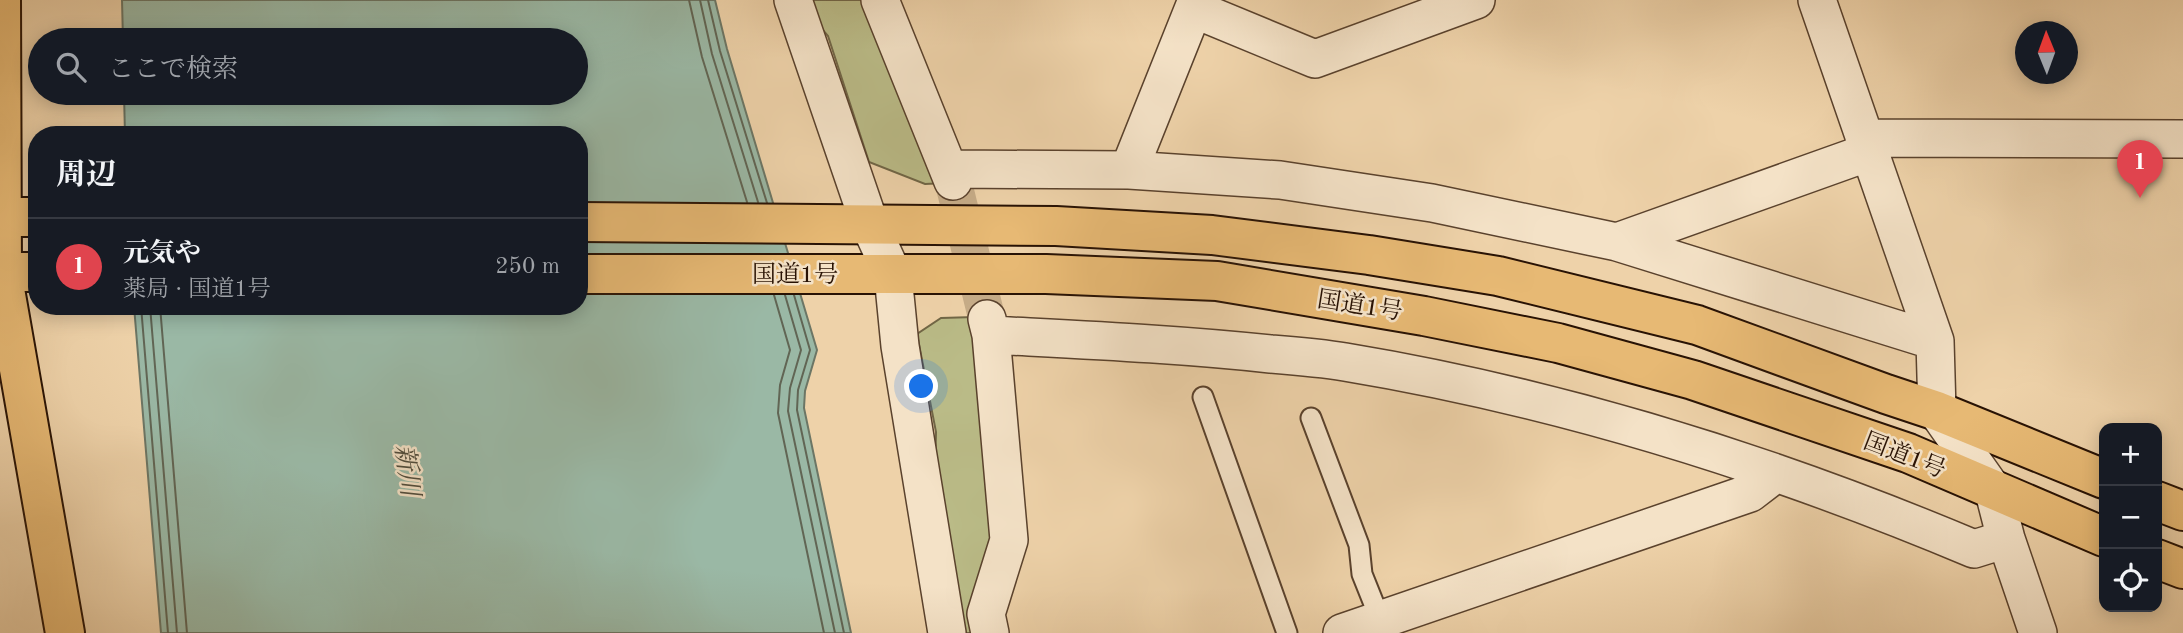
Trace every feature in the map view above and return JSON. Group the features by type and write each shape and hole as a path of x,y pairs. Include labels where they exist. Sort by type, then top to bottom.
{"main road":[{"path":"1,0 13,217 13,272 65,633"},
{"name":"国道1号","path":"588,222 1055,226 1212,235 1369,255 1499,276 1696,325 1937,411 2099,477"},
{"name":"国道1号","path":"588,274 1046,274 1217,281 1424,316 1559,343 1693,380 1908,453 2099,535"},
{"path":"2162,502 2183,511"},
{"path":"2162,561 2183,569"}],"street":[{"path":"793,0 870,225 893,275 900,345 947,633"},
{"path":"880,0 952,175 1129,170 1280,180 1432,203 1617,242 1935,341"},
{"path":"1129,170 1196,5 1314,59 1476,0"},
{"path":"1817,0 1935,341 1937,411 1994,492 2006,539 2038,633"},
{"path":"1617,242 1867,145 2183,139"},
{"path":"990,633 986,614 1009,540 989,327 1343,361 1472,385 1624,423 1889,513 1974,549 2006,539"},
{"path":"1342,633 1750,493 1776,474"}],"lane":[{"path":"1203,397 1287,633"},
{"path":"1311,418 1359,545 1362,574 1380,619"}],"green space":[{"path":"809,0 869,0 946,183 925,184 869,162 828,36 816,22"},
{"path":"974,317 998,543 978,633 964,633 935,473 936,432 917,334 941,318"}],"water":[{"name":"新川","path":"122,0 715,0 727,49 817,350 805,391 804,408 851,633 161,633 135,315 588,315 588,126 125,126 124,105 588,105 588,28 123,28"}],"tunnel":[{"path":"953,181 987,319"}],"place":[{"name":"元気や","path":"2140,198"}]}
